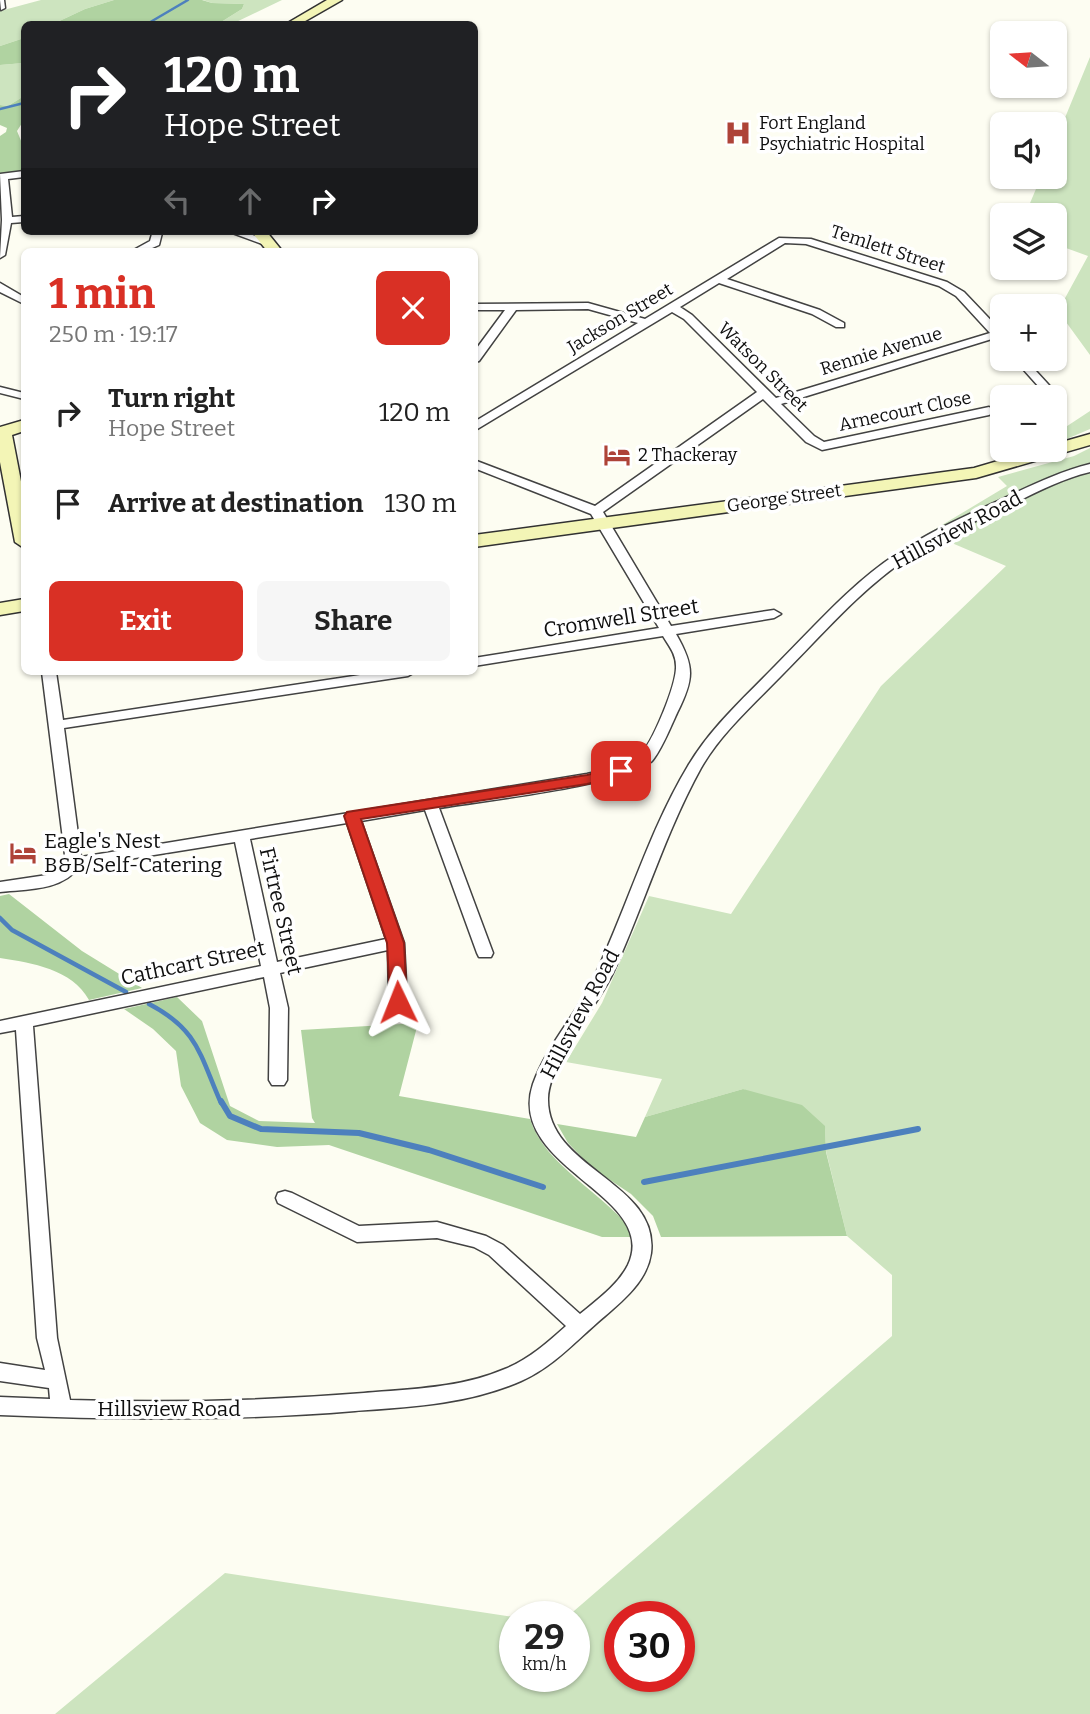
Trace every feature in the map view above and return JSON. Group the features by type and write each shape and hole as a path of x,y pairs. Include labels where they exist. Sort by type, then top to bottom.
{"main road":[{"path":"298,21 336,0"},
{"name":"George Street","path":"478,540 599,517 976,473 1090,439"},
{"path":"0,609 21,606"}],"street":[{"path":"0,255 7,220 1,177 21,174"},
{"path":"7,220 21,219"},
{"path":"144,248 155,243 157,235"},
{"path":"241,235 272,248"},
{"name":"Jackson Street","path":"478,425 783,240"},
{"name":"Temlett Street","path":"783,240 807,241 943,284 960,294 990,326"},
{"path":"717,279 822,314 840,325"},
{"path":"0,286 21,296"},
{"path":"478,307 588,306 645,322"},
{"path":"478,355 513,307"},
{"name":"Watson Street","path":"673,307 688,317 810,439 821,446 830,446"},
{"name":"Rennie Avenue","path":"775,402 990,340"},
{"path":"1030,371 1043,385"},
{"path":"0,390 21,395"},
{"path":"599,517 765,392"},
{"name":"Arnecourt Close","path":"830,446 989,411"},
{"path":"21,426 1,433 21,527"},
{"path":"74,863 587,779 621,771 646,758 682,685 686,670 669,632 599,517 478,466"},
{"name":"Hillsview Road","path":"0,1406 61,1409 283,1409 445,1395 490,1383 535,1364 616,1295 630,1279 643,1248 643,1233 621,1203 560,1151 539,1114 538,1096 545,1076 600,983 692,771 715,736 818,631 884,569 911,551 971,519 1072,472 1090,468"},
{"name":"Cromwell Street","path":"478,661 774,614"},
{"path":"0,887 60,876 72,869 74,863 49,675"},
{"path":"57,725 388,675"},
{"path":"430,804 485,953"},
{"path":"352,816 396,943 398,1002"},
{"name":"Firtree Street","path":"241,835 279,1008 278,1080"},
{"name":"Cathcart Street","path":"0,1027 396,943"},
{"path":"24,1023 47,1338 58,1381 61,1409"},
{"path":"285,1198 358,1234 437,1230 479,1241 496,1250 579,1326"},
{"path":"0,1372 58,1381"}],"green space":[{"path":"41,0 114,0 59,21 21,21 21,39 0,46 0,11"},
{"path":"114,0 202,0 244,4 242,9 223,21 59,21"},
{"path":"203,0 282,0 238,21 223,21 242,9 244,4 212,3"},
{"path":"21,39 21,63 0,65 0,46"},
{"path":"1090,57 1090,355 1067,323 1067,294 1088,256 1067,248 1067,203 1030,203 1036,189 1067,189 1067,113"},
{"path":"21,63 21,98 8,106 0,105 0,65"},
{"path":"21,98 21,125 17,131 21,141 21,171 1,174 0,181 0,136 7,128 0,125 0,105 8,106"},
{"path":"1090,411 1090,429 1067,439 1067,426"},
{"path":"1090,448 1090,465 1050,478 932,535 927,534 1007,486 998,477 1052,462 1067,462 1067,458"},
{"path":"1090,473 1090,1714 55,1714 225,1573 499,1615 499,1692 590,1692 590,1601 586,1601 892,1336 892,1275 847,1236 826,1151 825,1127 743,1089 645,1117 662,1079 566,1062 602,1003 649,896 731,914 881,686 1006,566 940,538 1067,478"},
{"path":"9,894 82,951 142,988 89,1000 82,990 62,974 38,965 0,958 0,896"},
{"path":"177,997 202,1021 230,1106 259,1121 315,1123 312,1118 301,1030 418,1023 399,1096 530,1119 549,1152 610,1207 637,1237 602,1237 329,1145 277,1147 227,1140 200,1123 181,1086 176,1051 153,1029 124,1009"},
{"path":"743,1089 802,1105 825,1126 826,1152 847,1236 661,1237 653,1216 631,1194 592,1168 568,1143 557,1124 636,1137 645,1117"}],"waterway":[{"path":"152,21 188,0"},
{"path":"0,109 21,104"},
{"path":"0,918 12,930 126,992"},
{"path":"149,1004 166,1014 188,1034 202,1058 221,1103"},
{"path":"221,1101 230,1116 261,1129 359,1133 429,1150 543,1187"},
{"path":"644,1182 918,1129"}],"place":[{"name":"Fort England Psychiatric Hospital","path":"738,133"},
{"name":"2 Thackeray","path":"617,455"},
{"name":"Eagle's Nest B&B/Self-Catering","path":"23,853"}],"route":[{"path":"398,1002 396,943 352,816 587,779 621,771"}]}
